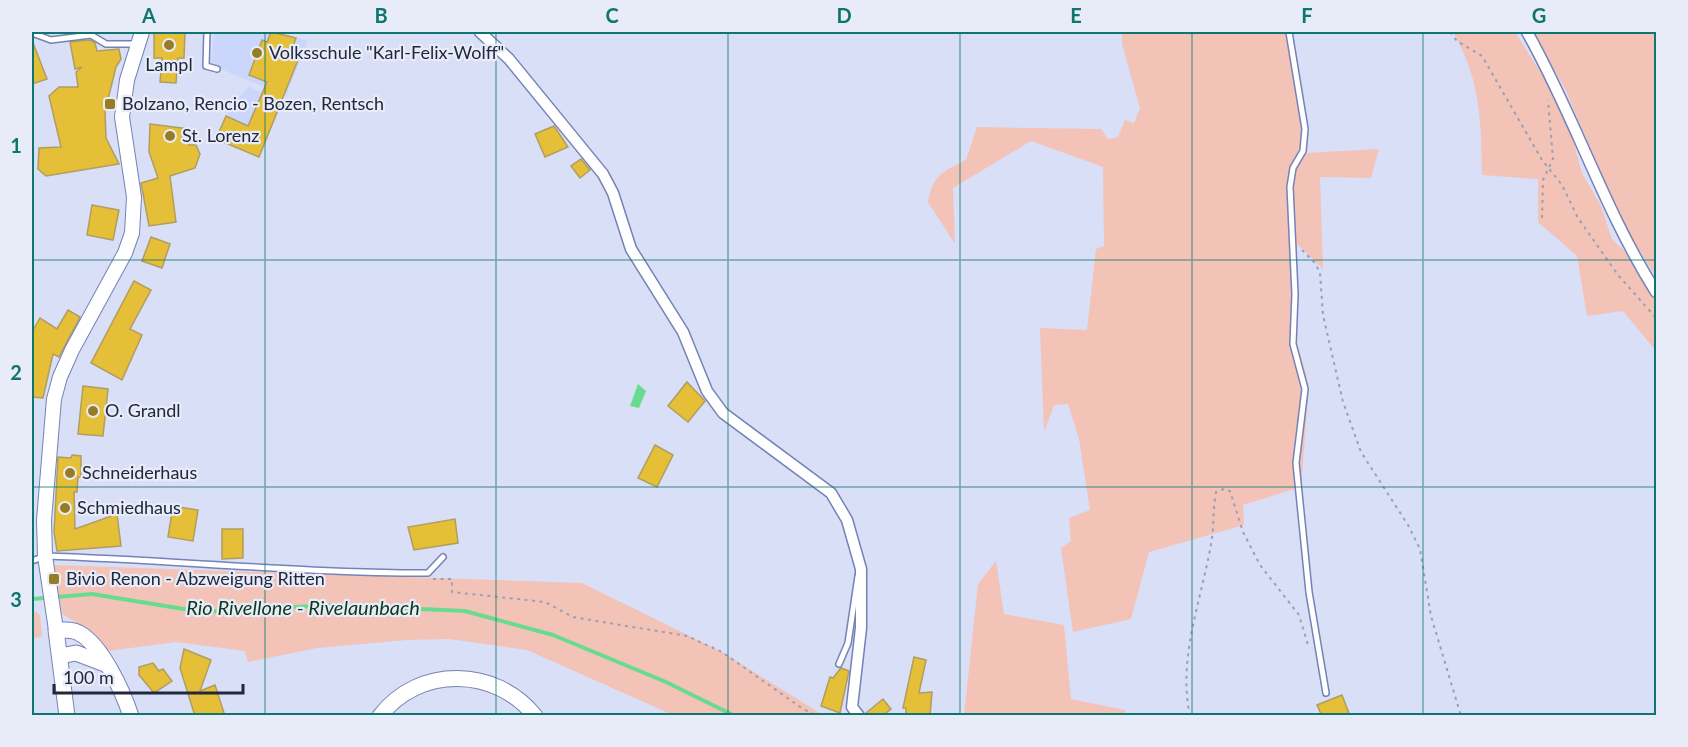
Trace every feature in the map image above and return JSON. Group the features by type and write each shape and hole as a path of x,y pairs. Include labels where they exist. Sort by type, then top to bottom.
{"main road":[{"path":"67,716 56,630 72,630 82,634 108,666 131,716"},
{"path":"60,656 76,653 108,666"},
{"path":"380,716 410,690 441,678 458,677 495,685 514,695 535,716"}],"street":[{"path":"480,32 509,58 603,174 613,193 631,249 684,332 707,391 723,413 831,493 847,520 861,569 861,628 852,707 859,716"},
{"path":"1527,32 1563,98 1612,214 1656,292"},
{"path":"56,630 46,560 44,520 51,426 57,388 72,350 125,253 132,233 134,197 122,117 127,80 140,38"}],"lane":[{"path":"207,32 206,66 217,69"},
{"path":"1289,32 1305,129 1303,151 1293,168 1290,187 1293,344 1305,389 1296,463 1309,592 1326,693"},
{"path":"32,33 51,40 91,35 106,44 140,38"},
{"path":"32,561 140,559 249,568 428,573 443,557"},
{"path":"839,664 848,643 855,582 861,569"}],"path":[{"path":"1450,32 1457,41 1482,56 1542,160 1550,167 1578,218 1617,275 1656,318"},
{"path":"1542,218 1543,180 1553,159 1547,96"},
{"path":"1292,240 1315,262 1320,273 1323,315 1343,402 1361,452 1408,525 1420,549 1431,616 1461,716"},
{"path":"1190,716 1186,698 1186,662 1212,537 1215,492 1230,490 1247,540 1260,566 1299,615 1309,647"},
{"path":"430,579 452,579 452,592 545,602 573,617 687,636 722,652 803,709 818,716"}],"shaded area":[{"name":"Volksschule \"Karl-Felix-Wolff\"","path":"214,32 280,32 308,41 286,96 211,65"},
{"path":"1122,32 1287,32 1307,153 1379,149 1371,178 1320,177 1323,269 1297,244 1297,342 1309,386 1301,487 1243,505 1244,525 1149,552 1131,619 1073,632 1061,548 1071,541 1069,518 1090,510 1079,439 1068,404 1054,405 1044,432 1040,328 1087,330 1096,249 1104,246 1103,167 1031,141 953,188 955,244 928,202 933,186 940,175 966,160 977,127 1101,129 1108,139 1118,137 1125,120 1134,123 1140,108 1122,44"},
{"path":"1453,32 1515,32 1553,92 1570,129 1582,173 1601,206 1612,239 1624,251 1656,301 1656,351 1623,311 1587,316 1577,256 1538,222 1538,179 1482,175 1478,101 1469,67"},
{"path":"1533,32 1656,32 1656,277 1622,222 1566,91"},
{"path":"248,86 282,104 259,157 216,139 226,116"},
{"path":"638,384 646,391 639,408 630,406"},
{"path":"996,561 1004,614 1064,625 1071,699 1125,710 1126,715 964,715 978,584"},
{"path":"54,565 582,583 722,652 823,715 673,715 527,650 449,639 407,640 317,648 248,662 245,651 176,642 108,651 79,624 62,614"},
{"path":"32,609 40,615 42,637 32,638"}],"building":[{"name":"Lampl","path":"154,32 185,32 184,58 178,58 176,83 160,82 162,58 154,58"},
{"path":"271,32 296,38 289,57 298,60 259,157 216,139 226,116 248,126 267,82 249,75 262,40 267,42"},
{"path":"32,40 47,79 32,84"},
{"path":"90,40 95,43 97,51 119,49 121,59 116,67 105,111 106,138 119,164 46,176 38,169 39,148 61,147 49,96 59,87 78,87 76,72 82,67 75,69 70,42"},
{"path":"150,124 189,129 189,145 196,145 200,154 195,168 170,176 176,222 149,226 141,183 158,178 149,152"},
{"path":"554,126 568,147 545,157 535,134"},
{"path":"581,159 590,170 580,178 571,166"},
{"path":"92,205 119,210 113,240 87,235"},
{"path":"151,237 170,244 162,268 142,261"},
{"path":"134,281 151,290 130,329 142,335 122,380 91,363"},
{"path":"68,310 80,317 59,357 53,354 43,398 32,397 32,332 40,318 57,329"},
{"path":"687,382 705,401 688,422 668,406"},
{"name":"O. Grandl","path":"83,386 108,389 103,436 78,434"},
{"path":"655,445 673,455 657,487 638,478"},
{"path":"72,455 81,456 81,477 78,477 77,492 74,492 75,529 117,514 121,546 57,551 54,532 58,457 71,458"},
{"path":"173,506 198,510 193,541 168,537"},
{"path":"455,519 458,543 414,550 408,527"},
{"path":"222,529 243,529 243,558 222,559"},
{"path":"184,649 211,660 200,691 215,685 225,716 195,716 180,668"},
{"path":"914,657 926,660 919,693 932,692 930,716 906,716 906,708 903,708"},
{"path":"153,663 159,671 163,669 172,681 154,693 139,675 139,667"},
{"path":"841,668 849,671 840,713 821,706 830,677 833,678"},
{"path":"1342,695 1350,716 1322,716 1317,705"},
{"path":"883,699 891,709 882,716 866,716 866,713"}],"waterway":[{"name":"Rio Rivellone - Rivelaunbach","path":"32,599 92,594 202,612 334,605 465,611 553,635 666,682 735,716"}],"place":[{"name":"Lampl","path":"169,45"},
{"name":"Volksschule \"Karl-Felix-Wolff\"","path":"257,53"},
{"name":"Bolzano, Rencio - Bozen, Rentsch","path":"110,104"},
{"name":"St. Lorenz","path":"170,136"},
{"name":"O. Grandl","path":"93,411"},
{"name":"Schneiderhaus","path":"70,473"},
{"name":"Schmiedhaus","path":"65,508"},
{"name":"Bivio Renon - Abzweigung Ritten","path":"54,579"}]}
